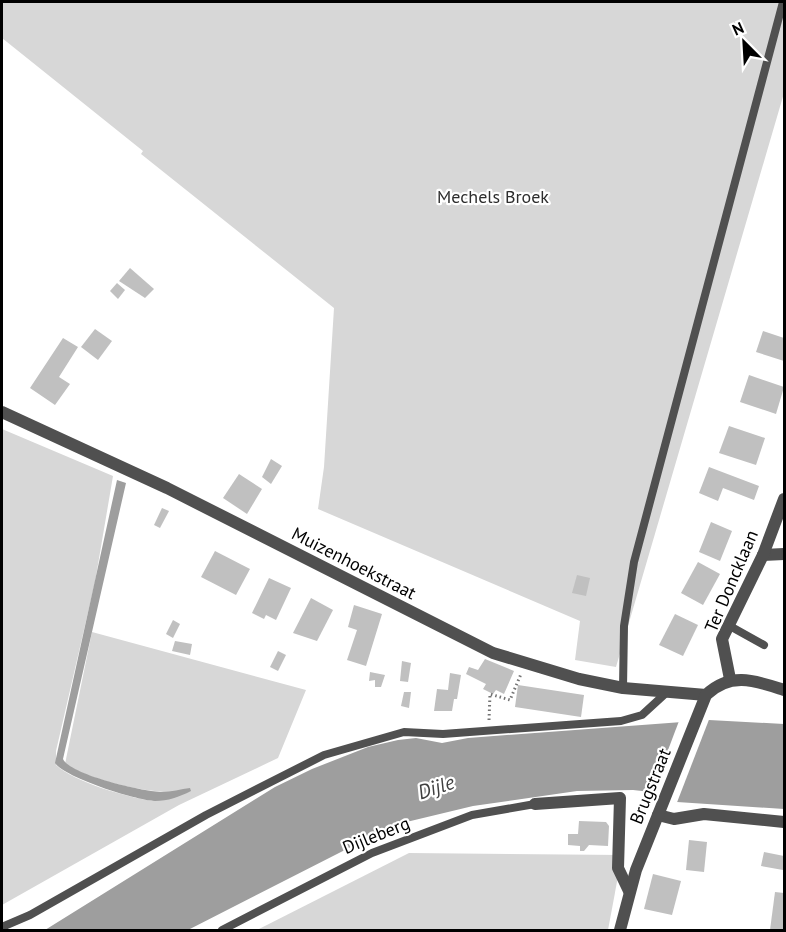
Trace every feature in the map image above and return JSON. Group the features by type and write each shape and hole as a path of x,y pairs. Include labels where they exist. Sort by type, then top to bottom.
{"street":[{"name":"Muizenhoekstraat","path":"2,412 167,488 493,653 525,664 623,688 706,695"},
{"name":"Ter Doncklaan","path":"730,679 722,649 722,639 763,555 784,499"},
{"path":"763,555 784,554"},
{"path":"706,695 715,686 730,679 749,680 784,690"},
{"name":"Brugstraat","path":"620,930 629,891 706,695"},
{"name":"Dijleberg","path":"535,804 610,798 620,798 621,804"},
{"name":"Brugstraat","path":"621,804 618,868 629,891"},
{"path":"659,811 674,819 704,814 784,822"}],"lane":[{"path":"623,688 624,626 637,551 783,2"},
{"path":"728,625 764,645"},
{"path":"2,927 30,915 273,779 324,755 404,732 443,734 621,721 642,715 666,693"},
{"name":"Dijleberg","path":"222,930 372,853 472,815 535,804"}],"path":[{"path":"488,731 490,694 510,700 525,664"}],"green space":[{"name":"Mechels Broek","path":"2,2 784,2 784,93 616,667 575,660 580,621 318,509 324,467 334,308 141,154 143,151 2,38"},
{"path":"2,429 113,476 95,582 56,751 56,765 88,783 129,796 152,801 163,792 112,783 87,775 65,764 92,632 306,690 278,758 179,805 2,905"},
{"path":"409,853 622,855 608,930 257,930"}],"water":[{"path":"117,480 126,483 63,759 79,771 125,786 162,792 190,788 191,791 187,793 164,800 145,800 102,787 72,775 55,763"},
{"name":"Dijle","path":"709,720 784,724 784,809 677,802 651,792 633,790 577,791 473,806 394,825 188,930 45,930 275,787 312,769 368,747 416,738 442,743 468,738"}],"pier":[{"path":"710,717 676,805 651,795 679,721"}],"building":[{"path":"130,268 154,289 145,298 119,281"},
{"path":"117,283 125,290 118,299 110,291"},
{"path":"95,329 112,341 98,360 81,347"},
{"path":"763,331 784,338 784,361 756,352"},
{"path":"63,338 78,347 59,377 70,384 55,405 30,388"},
{"path":"749,375 784,387 776,414 740,402"},
{"path":"729,426 765,438 756,465 719,453"},
{"path":"271,459 282,466 271,484 262,477"},
{"path":"709,467 759,486 754,500 723,488 718,501 699,493"},
{"path":"239,474 262,489 247,514 223,498"},
{"path":"162,508 169,511 160,528 154,525"},
{"path":"711,522 732,531 720,561 699,552"},
{"path":"215,551 250,569 236,595 201,577"},
{"path":"698,562 720,574 703,605 681,593"},
{"path":"577,575 590,578 586,596 572,593"},
{"path":"269,578 291,588 276,620 266,615 264,619 252,613"},
{"path":"311,598 333,610 317,641 293,633"},
{"path":"354,605 382,614 366,666 347,660 357,630 348,627"},
{"path":"675,614 698,625 683,656 659,645"},
{"path":"173,620 180,624 173,638 166,634"},
{"path":"175,641 192,644 190,655 172,651"},
{"path":"278,651 286,655 278,671 270,667"},
{"path":"485,659 514,671 504,694 496,690 493,694 483,689 486,684 466,674 469,667 478,670"},
{"path":"402,661 411,663 408,682 400,681"},
{"path":"370,672 385,675 381,687 375,687 375,680 369,681"},
{"path":"450,673 461,675 457,699 454,699 452,711 434,711 437,689 448,690"},
{"path":"518,685 584,695 581,717 515,707"},
{"path":"404,692 411,692 409,708 401,706"},
{"path":"579,821 606,822 609,826 608,846 589,845 584,851 580,851 580,846 568,845 568,834 578,834"},
{"path":"689,840 707,842 704,872 686,870"},
{"path":"764,852 784,856 783,870 761,866"},
{"path":"653,874 681,881 672,915 644,909"},
{"path":"775,892 784,893 784,930 770,930"}]}
